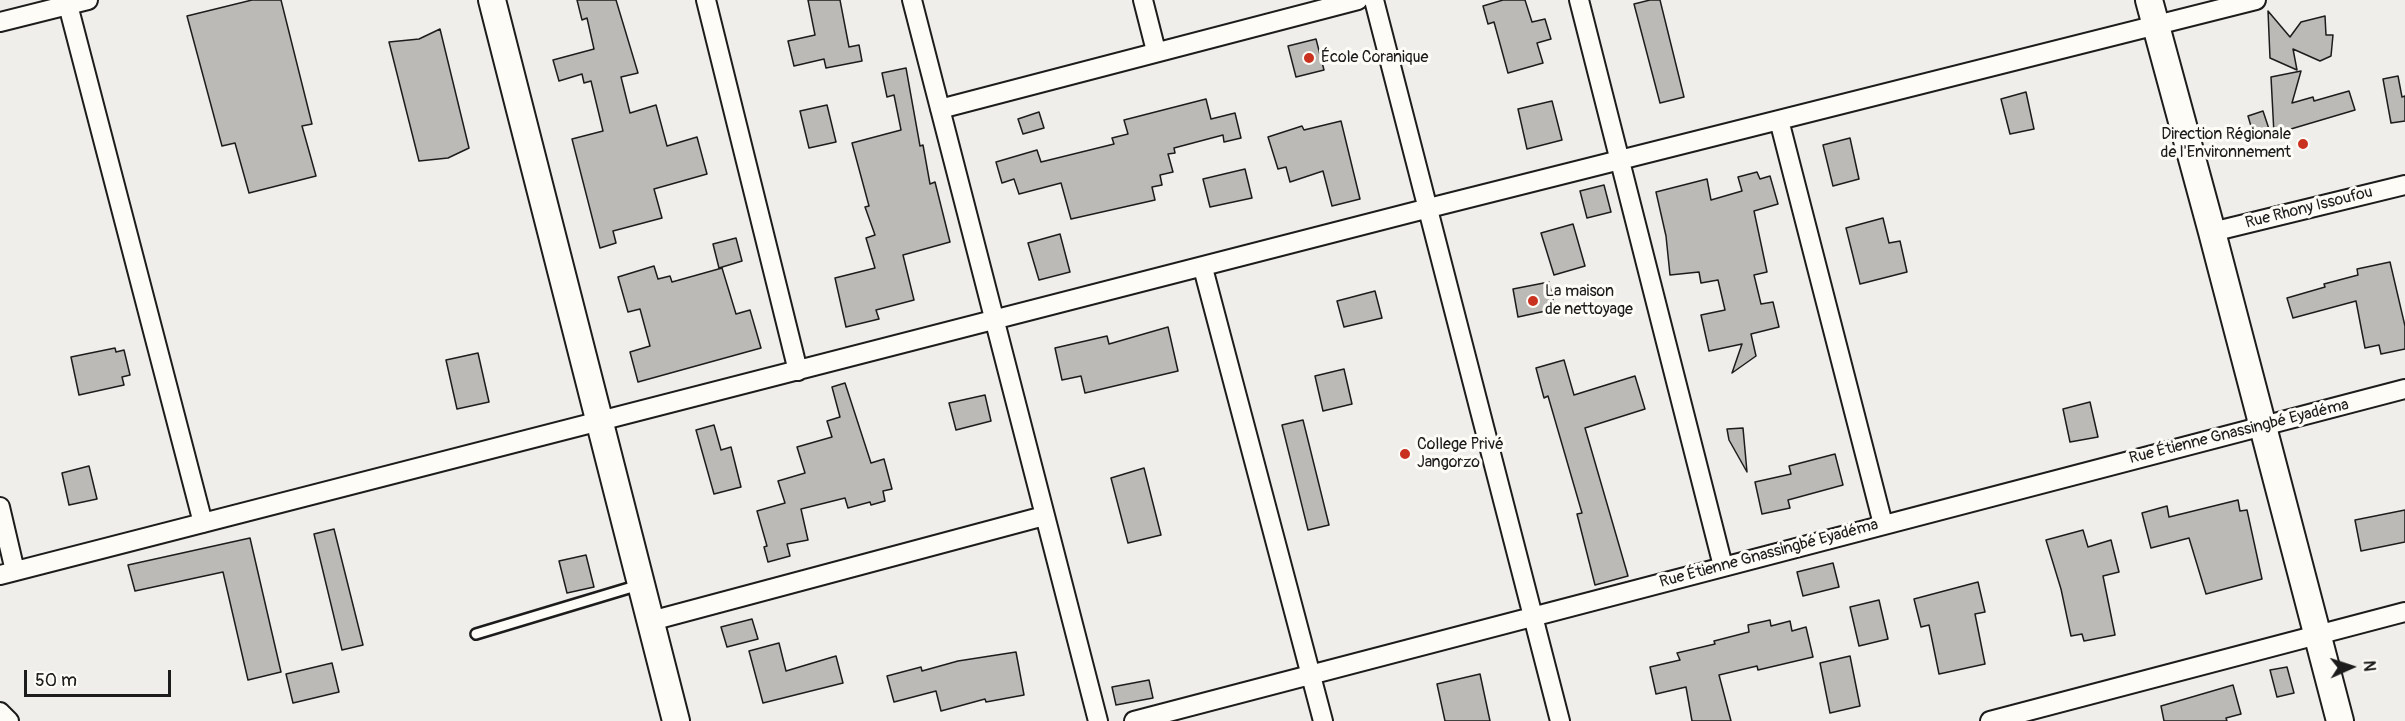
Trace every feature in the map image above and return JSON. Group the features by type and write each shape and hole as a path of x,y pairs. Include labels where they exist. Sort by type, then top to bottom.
{"street":[{"path":"0,22 88,0"},
{"path":"492,0 676,721"},
{"path":"706,0 798,371"},
{"path":"912,0 1098,721"},
{"path":"1143,0 1156,51"},
{"path":"940,109 1358,0"},
{"path":"1374,0 1560,721"},
{"path":"1579,0 1618,161 1723,566"},
{"path":"2149,0 2340,721"},
{"path":"0,507 8,573 600,420 1203,268 1429,208 2256,0"},
{"path":"68,5 203,524"},
{"path":"1779,120 1883,524"},
{"name":"Rue Rhony Issoufou","path":"2212,232 2405,185"},
{"path":"1203,268 1323,721"},
{"name":"Rue Étienne Gnassingbé Eyadéma","path":"1134,721 2405,389"},
{"path":"651,621 1044,516"},
{"path":"1990,721 2405,612"},
{"path":"0,712 9,721"}],"lane":[{"path":"476,634 642,585"}],"building":[{"path":"252,0 281,0 312,124 302,126 316,176 249,193 235,143 222,146 187,16"},
{"path":"577,0 616,0 638,73 621,77 630,113 656,105 667,146 697,137 707,174 654,189 662,218 613,231 616,243 600,248 572,139 603,131 591,81 584,83 582,74 559,81 553,60 594,49 587,18 582,20"},
{"path":"808,0 840,0 849,47 859,45 862,61 826,68 824,59 794,66 788,41 815,35"},
{"path":"1503,0 1525,0 1532,22 1545,19 1551,39 1537,43 1543,63 1508,73 1494,22 1488,24 1483,6"},
{"path":"1660,0 1684,97 1660,103 1634,4"},
{"path":"2268,11 2290,37 2301,22 2325,16 2326,35 2333,35 2331,56 2320,61 2293,49 2297,70 2270,58"},
{"path":"440,29 469,148 448,158 419,161 389,42 419,39"},
{"path":"1316,39 1324,70 1296,77 1288,46"},
{"path":"906,68 920,146 923,145 930,184 935,182 950,242 903,255 914,300 876,310 879,319 846,327 835,278 875,268 866,238 875,235 865,207 869,206 852,143 901,130 894,95 887,97 882,73"},
{"path":"2301,71 2292,103 2313,97 2314,101 2349,91 2355,110 2274,134 2271,77"},
{"path":"2398,76 2402,97 2405,96 2405,121 2391,123 2383,79"},
{"path":"2026,92 2034,129 2010,134 2001,99"},
{"path":"1206,99 1211,119 1235,113 1241,138 1224,142 1223,135 1174,148 1175,153 1168,154 1173,172 1160,175 1162,185 1152,187 1155,200 1071,219 1061,183 1019,194 1014,179 1002,183 996,162 1037,150 1041,162 1114,144 1112,138 1128,134 1124,120"},
{"path":"1552,101 1562,140 1527,149 1518,109"},
{"path":"827,105 836,142 809,148 800,111"},
{"path":"2263,111 2271,135 2255,140 2248,116"},
{"path":"1039,112 1044,128 1023,134 1018,119"},
{"path":"1341,121 1360,199 1332,206 1323,171 1290,182 1286,167 1278,169 1268,137 1302,126 1304,130"},
{"path":"1850,138 1859,179 1833,186 1823,145"},
{"path":"1245,169 1252,198 1210,207 1203,179"},
{"path":"1757,172 1760,179 1770,176 1778,204 1754,211 1767,272 1754,275 1761,304 1773,302 1779,327 1751,334 1756,356 1732,373 1742,344 1709,351 1701,315 1725,310 1718,280 1701,283 1699,272 1670,275 1666,236 1656,192 1707,179 1711,200 1742,191 1738,177"},
{"path":"1604,185 1611,212 1587,218 1580,191"},
{"path":"1883,218 1889,243 1900,241 1907,272 1860,284 1846,228"},
{"path":"1573,224 1585,266 1554,275 1541,233"},
{"path":"1060,234 1070,272 1039,280 1028,243"},
{"path":"736,238 742,261 719,268 713,244"},
{"path":"2390,262 2405,326 2405,349 2381,354 2379,345 2365,348 2356,301 2293,318 2287,298 2325,287 2324,284 2358,275 2357,269"},
{"path":"654,266 658,279 670,276 672,282 722,268 736,314 750,310 761,348 638,382 630,352 650,346 640,309 628,312 618,277"},
{"path":"1549,282 1555,309 1518,317 1513,289"},
{"path":"1375,291 1382,318 1344,327 1337,301"},
{"path":"1168,327 1178,371 1085,393 1081,376 1062,380 1055,348 1107,336 1109,344"},
{"path":"115,348 116,352 124,350 130,375 122,377 124,385 79,395 71,357"},
{"path":"478,353 489,402 457,409 446,360"},
{"path":"1564,360 1574,395 1635,376 1645,409 1585,428 1628,576 1595,585 1577,514 1582,513 1548,396 1544,398 1536,368"},
{"path":"1344,369 1352,404 1323,411 1315,376"},
{"path":"845,383 871,463 884,459 892,489 883,491 885,501 871,505 870,502 848,508 845,498 801,509 808,540 787,544 790,556 768,562 764,547 767,546 757,511 785,503 778,481 805,473 797,447 832,437 827,421 840,417 832,387"},
{"path":"985,395 991,421 956,430 949,403"},
{"path":"2090,402 2098,437 2070,442 2063,409"},
{"path":"1303,420 1329,525 1308,530 1282,425"},
{"path":"714,425 721,450 731,447 741,487 714,494 696,430"},
{"path":"1743,428 1747,472 1729,440 1727,429"},
{"path":"1835,454 1843,485 1788,500 1790,508 1762,514 1755,482 1791,474 1789,466"},
{"path":"89,466 97,499 69,505 62,473"},
{"path":"1144,468 1161,535 1128,543 1111,478"},
{"path":"2238,500 2240,511 2247,510 2262,579 2206,594 2189,538 2151,548 2142,513 2167,506 2169,517"},
{"path":"2405,510 2405,542 2361,551 2355,520"},
{"path":"334,529 363,645 342,650 314,534"},
{"path":"2083,530 2088,547 2111,540 2119,572 2103,576 2115,635 2084,641 2082,634 2071,636 2061,589 2046,540"},
{"path":"250,538 281,672 248,680 223,572 135,591 128,565"},
{"path":"586,555 594,587 567,593 559,561"},
{"path":"1833,563 1839,587 1803,596 1797,572"},
{"path":"1978,582 1985,612 1975,614 1985,664 1939,674 1929,625 1921,627 1914,599"},
{"path":"1879,600 1888,639 1859,646 1850,607"},
{"path":"752,619 758,639 727,647 721,627"},
{"path":"1770,620 1771,626 1790,621 1792,631 1806,627 1813,657 1758,670 1757,666 1719,675 1731,721 1692,721 1686,687 1656,694 1650,667 1680,660 1677,653 1715,644 1714,641 1749,632 1748,625"},
{"path":"779,643 786,671 836,656 843,683 763,703 749,651"},
{"path":"1016,652 1024,695 986,702 985,699 941,711 936,691 894,702 887,676 921,667 922,671 958,661"},
{"path":"1850,656 1860,706 1830,713 1820,663"},
{"path":"332,663 339,692 293,703 286,674"},
{"path":"2287,667 2294,693 2277,697 2270,670"},
{"path":"1480,674 1490,721 1445,721 1437,684"},
{"path":"1149,680 1153,698 1116,705 1112,687"},
{"path":"2233,685 2241,714 2226,718 2227,721 2164,721 2161,706"}],"place":[{"name":"École Coranique","path":"1309,58"},
{"name":"Direction Régionale de l'Environnement","path":"2303,144"},
{"name":"La maison de nettoyage","path":"1533,301"},
{"name":"College Privé Jangorzo","path":"1405,454"}]}
